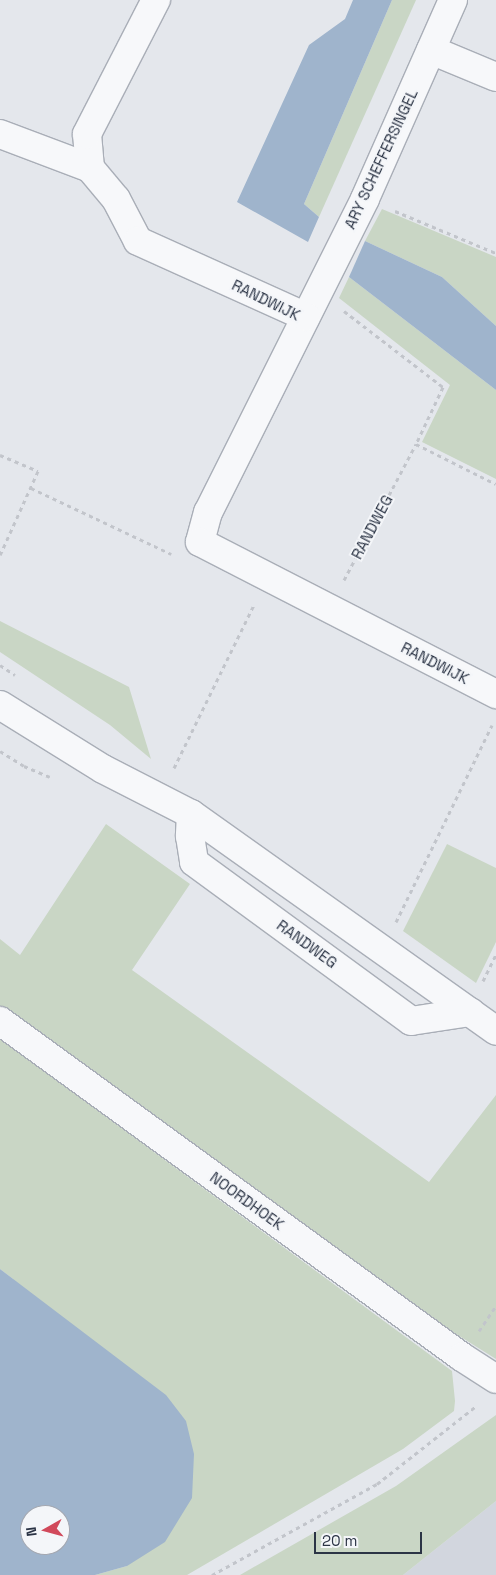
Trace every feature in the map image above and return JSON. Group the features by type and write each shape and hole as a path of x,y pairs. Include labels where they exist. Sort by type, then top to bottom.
{"street":[{"path":"0,134 90,168 87,134 156,0"},
{"name":"ARY SCHEFFERSINGEL","path":"306,316 365,199 453,0"},
{"path":"431,50 496,77"},
{"name":"RANDWIJK","path":"90,168 116,198 138,241 306,316 208,512 200,542 329,610 496,694"},
{"path":"0,705 103,769 190,814 475,1001 496,1031"},
{"name":"RANDWEG","path":"190,814 190,836 194,862 411,1021 475,1001"},
{"name":"NOORDHOEK","path":"0,1020 462,1357 496,1379"}],"path":[{"path":"365,199 496,252"},
{"name":"RANDWEG","path":"325,279 443,387 416,444 329,610"},
{"path":"416,444 496,484"},
{"path":"0,455 38,472 0,555"},
{"path":"31,488 172,555 200,542"},
{"path":"172,771 267,578"},
{"path":"392,929 496,718"},
{"path":"475,1001 496,954"},
{"path":"212,1575 377,1484 478,1404"}],"shaded area":[{"path":"496,1501 496,1575 403,1575"}],"green space":[{"path":"392,0 416,0 319,217 304,204"},
{"path":"382,209 496,257 496,326 442,277 365,241"},
{"path":"349,277 496,390 496,479 422,442 450,385 339,298"},
{"path":"0,621 129,687 151,759 110,725 0,652"},
{"path":"106,824 190,884 132,970 429,1182 496,1095 496,1359 333,1257 0,1017 0,939 20,955"},
{"path":"447,844 496,868 496,942 476,983 403,931"},
{"path":"0,1039 452,1371 454,1411 403,1449 187,1575 95,1575 127,1566 13,1279 0,1269"},
{"path":"496,1415 496,1501 403,1575 240,1575 396,1486"}],"water":[{"path":"353,0 392,0 304,204 319,217 308,242 237,202 309,45 345,19"},
{"path":"365,241 442,277 496,326 496,390 349,277"},
{"path":"0,1269 166,1395 186,1421 194,1454 192,1498 165,1542 127,1566 95,1575 0,1575"}]}
